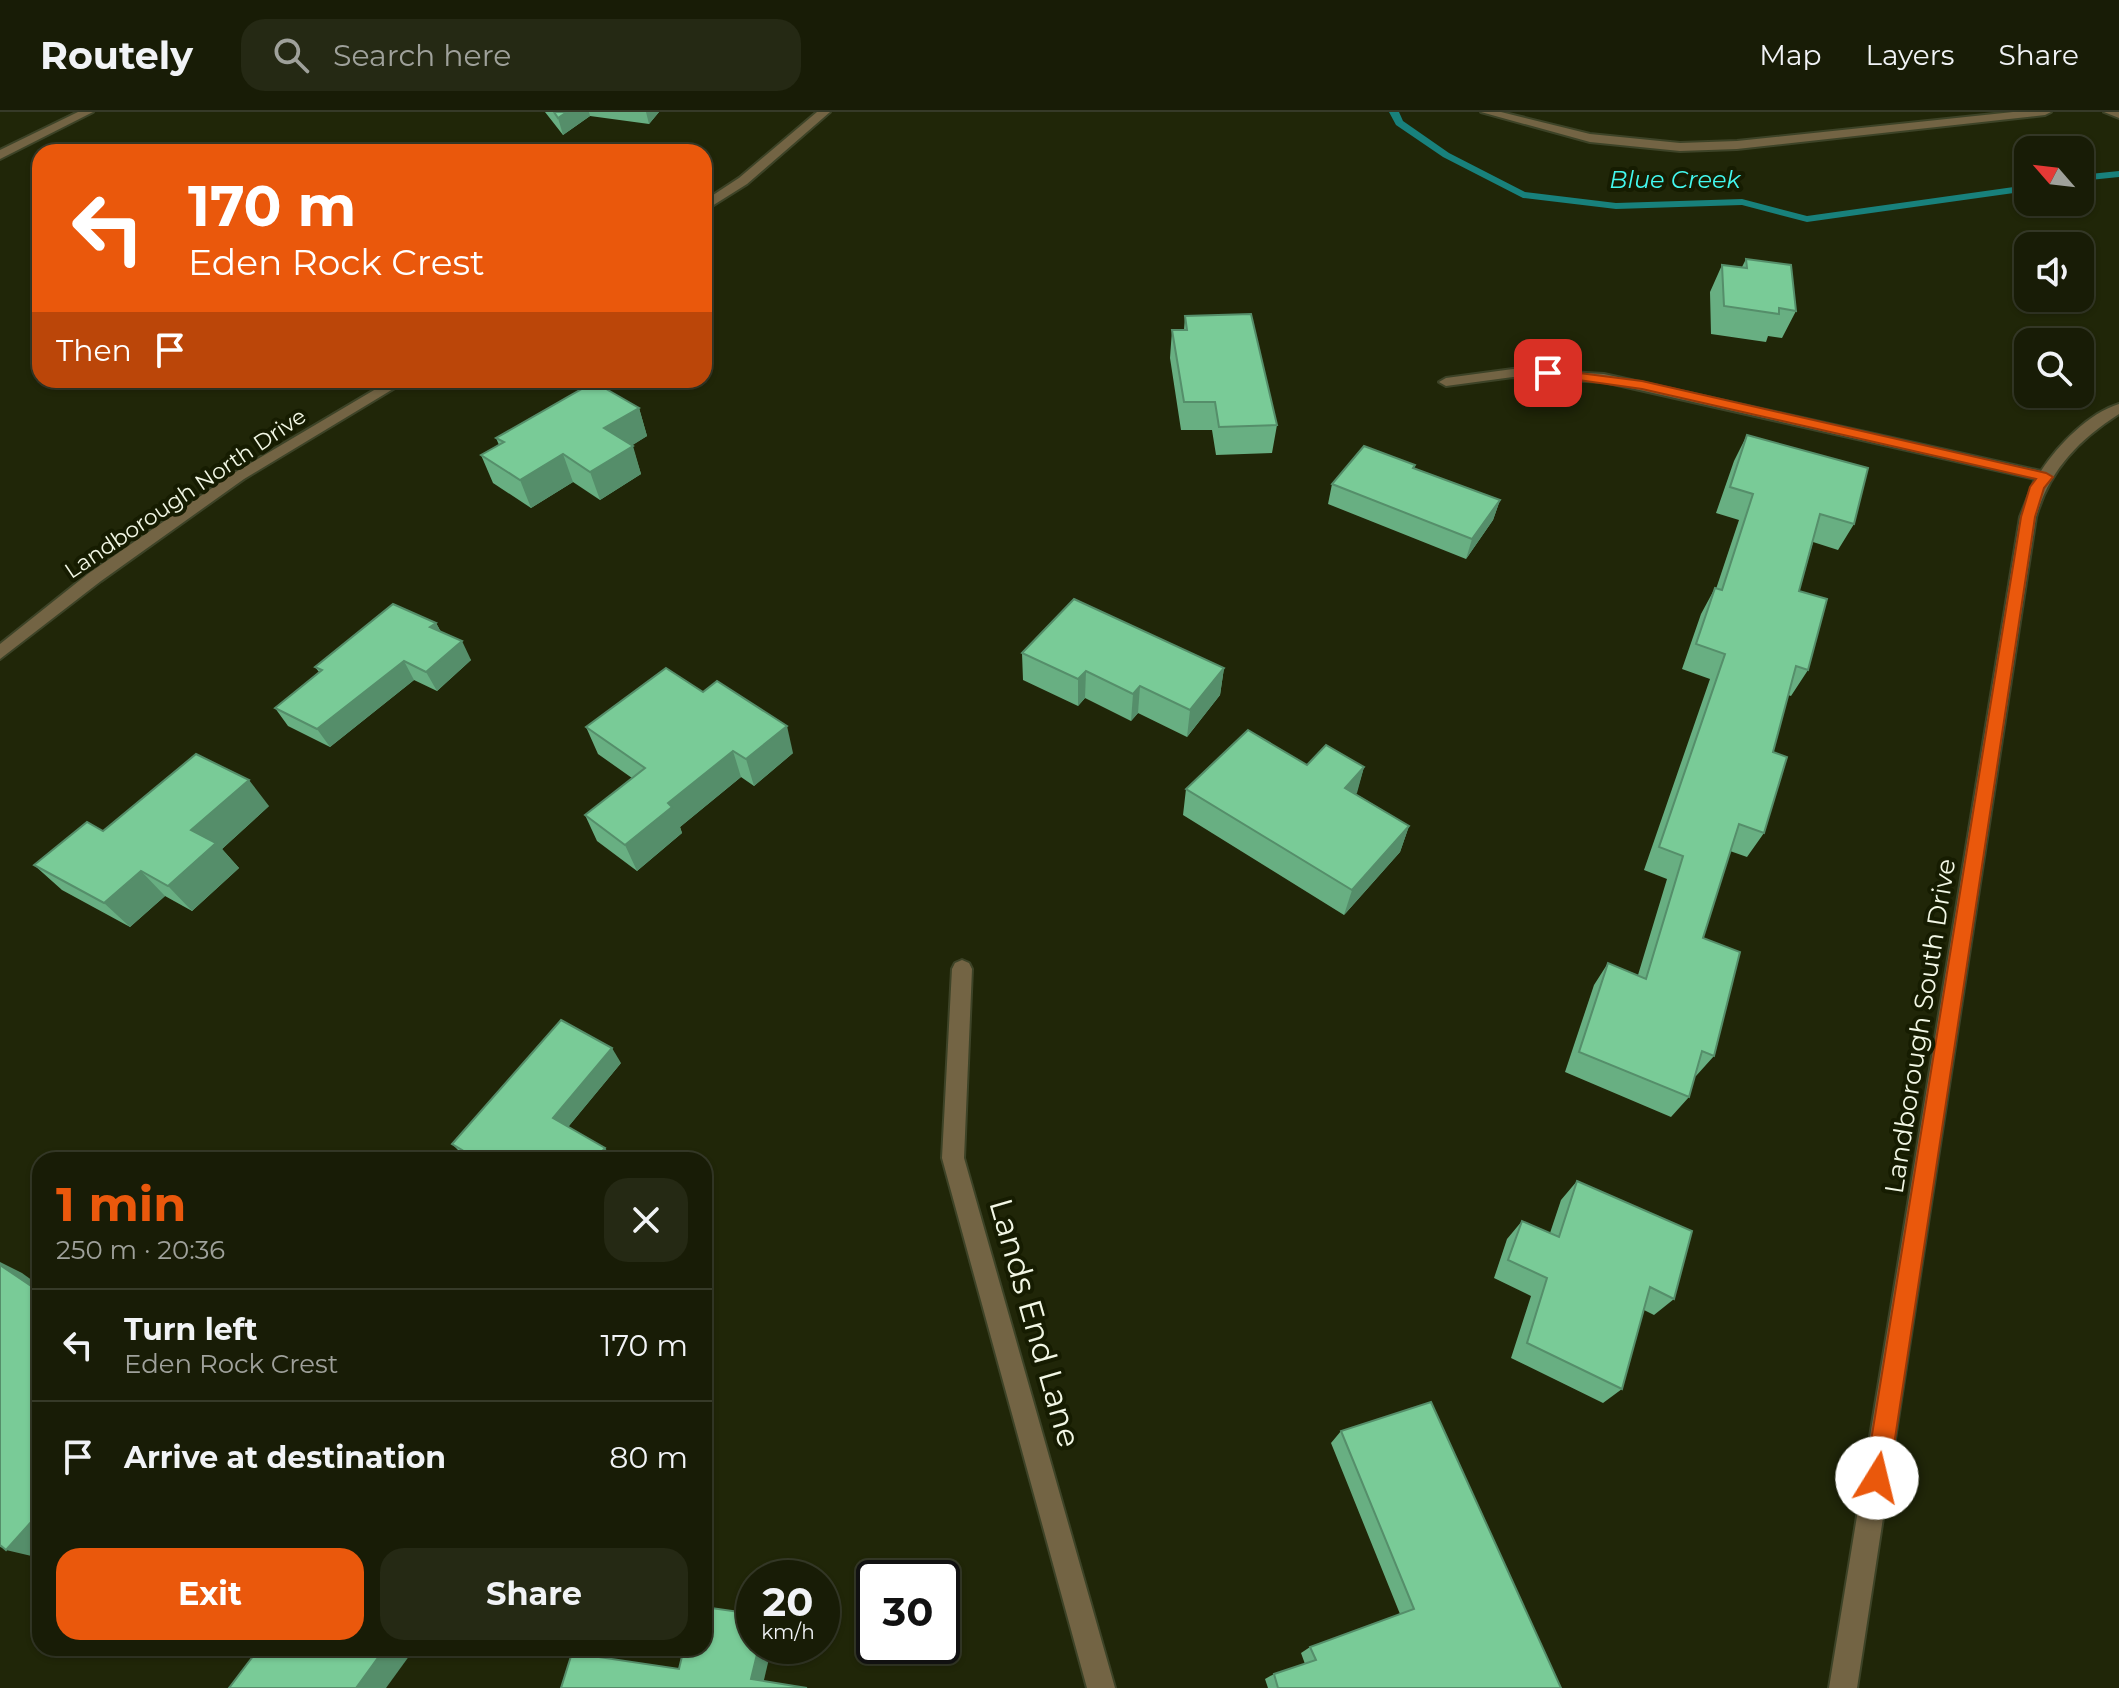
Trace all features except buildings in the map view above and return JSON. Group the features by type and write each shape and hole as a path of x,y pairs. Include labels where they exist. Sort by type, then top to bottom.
{"street":[{"path":"0,155 87,112"},
{"path":"712,202 743,181 824,112"},
{"path":"1487,112 1590,138 1680,147 1737,145 2045,112"},
{"path":"2110,112 2119,115"},
{"path":"1446,382 1513,373 1604,378 2046,477"},
{"name":"Landborough North Drive","path":"0,653 95,577 239,476 388,388"},
{"name":"Landborough South Drive","path":"1843,1688 2028,517 2037,487 2056,458 2072,442 2119,408"},
{"name":"Lands End Lane","path":"962,969 953,1158 1101,1688"}],"waterway":[{"name":"Blue Creek","path":"1394,112 1399,123 1446,155 1523,195 1616,206 1742,202 1807,219 2014,190"},
{"name":"Blue Creek","path":"2094,177 2119,174"}],"route":[{"path":"1548,373 1642,385 2046,477 2037,487 2028,517 1877,1478"}]}
